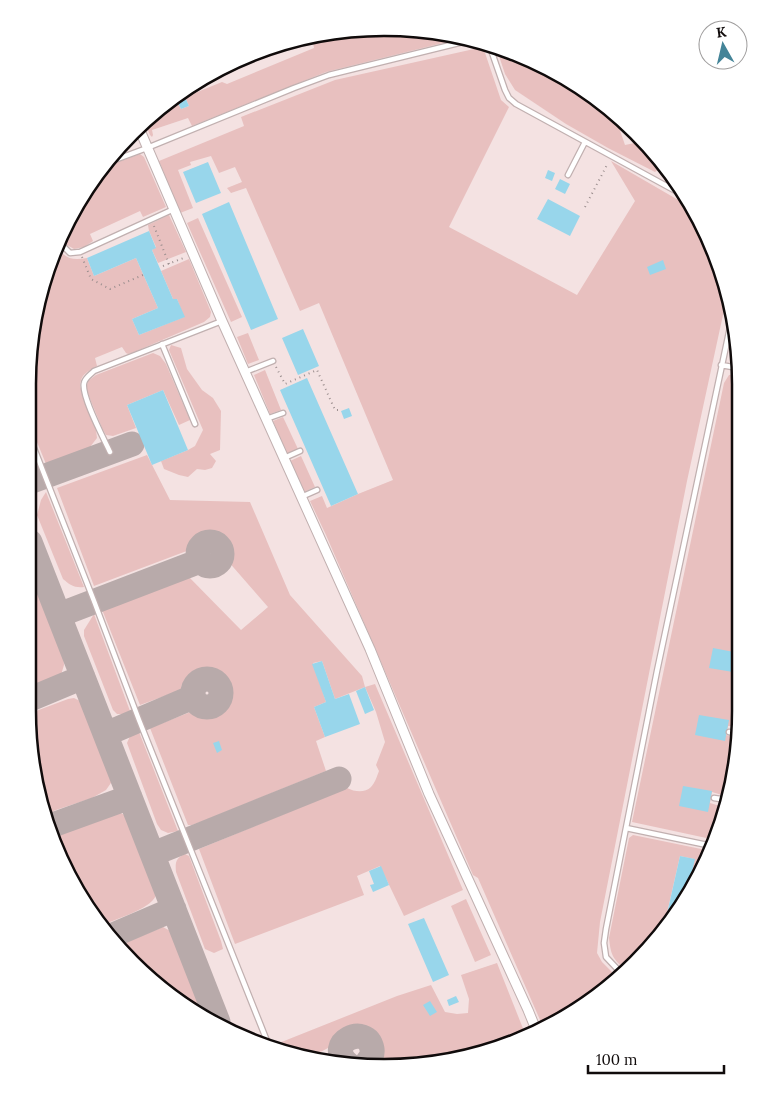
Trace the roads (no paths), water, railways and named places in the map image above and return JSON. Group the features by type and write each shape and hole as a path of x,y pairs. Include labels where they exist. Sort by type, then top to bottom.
{"street":[{"path":"142,135 222,321 370,649 429,794 534,1025"}],"lane":[{"path":"120,158 329,75 457,44"},
{"path":"492,54 505,90 509,98 516,104 671,188"},
{"path":"568,175 585,142"},
{"path":"64,248 70,253 80,252 174,209"},
{"path":"110,452 85,393 83,385 85,379 94,371 222,321"},
{"path":"617,969 606,957 604,943 656,671 728,334"},
{"path":"162,344 195,424"},
{"path":"245,372 273,361"},
{"path":"721,365 731,367"},
{"path":"266,420 283,413"},
{"path":"284,458 300,452"},
{"path":"36,453 139,720 266,1038"},
{"path":"301,497 318,490"},
{"path":"714,798 720,799"},
{"path":"626,828 705,844"}]}
